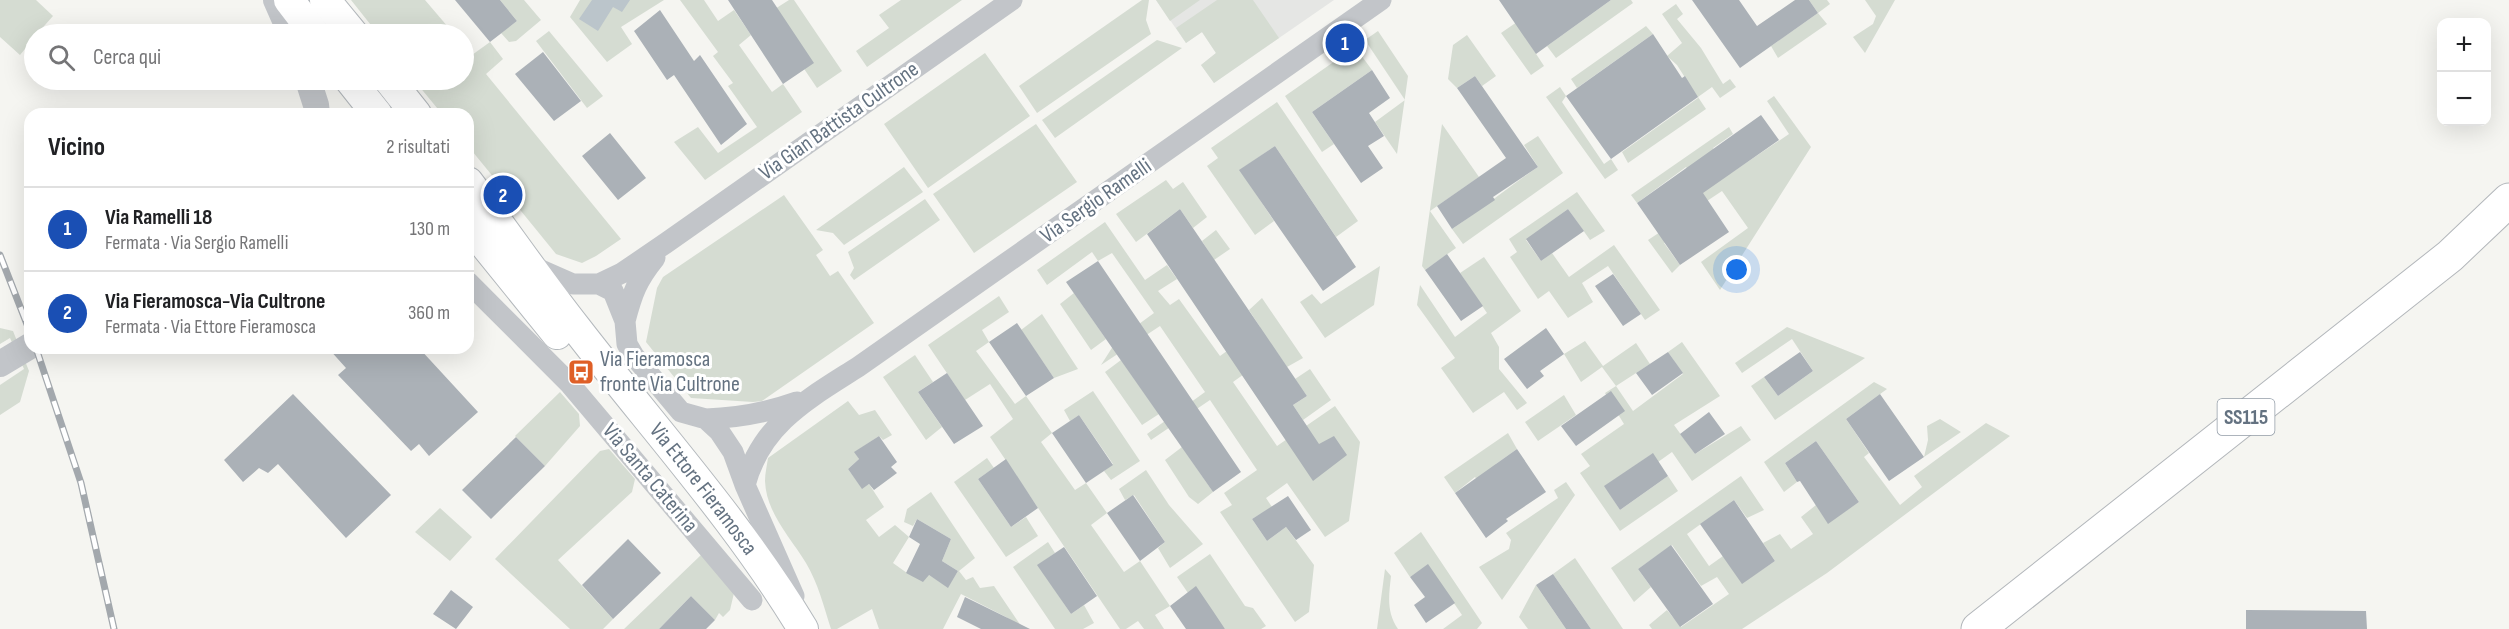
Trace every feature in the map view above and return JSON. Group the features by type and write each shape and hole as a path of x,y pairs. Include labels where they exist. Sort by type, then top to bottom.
{"main road":[{"path":"289,0 307,24"},
{"path":"325,0 345,24"},
{"path":"358,90 372,108"},
{"path":"397,90 411,108"},
{"name":"Via Ettore Fieramosca","path":"474,190 532,266 575,328 687,464 734,526 805,629"},
{"name":"SS115","path":"1978,629 2450,256 2509,200"},
{"name":"Via Ettore Fieramosca","path":"474,233 551,347 738,556 787,629"}],"street":[{"path":"276,0 287,24"},
{"path":"299,0 318,24"},
{"name":"Via Gian Battista Cultrone","path":"599,284 622,273 666,243 1012,0"},
{"name":"Via Sergio Ramelli","path":"809,398 858,367 1381,0"},
{"path":"311,90 316,108"},
{"path":"369,90 382,108"},
{"path":"625,321 632,291 640,276 666,243"},
{"path":"532,266 573,284 599,284 614,291 625,321 627,344 681,412 706,419 741,418 765,413 809,398"},
{"name":"Via Santa Caterina","path":"474,287 551,347 569,383 752,600"},
{"path":"745,485 750,463 762,443 782,421 809,398"},
{"path":"706,419 719,431 733,452 805,629"}],"shaded area":[{"path":"0,0 36,0 53,16 46,24 24,24 24,50 20,55 0,37"},
{"path":"351,0 425,0 445,24 370,24"},
{"path":"500,0 524,0 541,20 516,41 509,42 501,33 517,21"},
{"path":"580,0 664,0 621,27 632,44 607,62 570,17"},
{"path":"592,0 630,0 622,12 613,7 598,31 579,19"},
{"path":"680,0 704,0 718,21 734,10 751,35 739,45 772,92 783,84 802,112 705,180 674,142 698,127 718,153 757,127 728,86 733,83 713,56 718,52"},
{"path":"789,0 794,0 842,71 817,88 767,14"},
{"path":"901,0 962,0 867,67 856,51 889,28 879,15"},
{"path":"1142,0 1149,0 1146,20 1151,34 1037,113 1019,86"},
{"path":"1156,0 1334,0 1214,83 1201,65 1216,53 1202,32 1186,43"},
{"path":"1156,0 1200,0 1170,21"},
{"path":"1217,0 1253,0 1279,38 1214,83 1201,65 1216,53 1202,32 1186,43 1176,28"},
{"path":"1611,0 1631,0 1633,3 1556,58 1547,46"},
{"path":"1809,0 1827,0 1830,4 1818,13"},
{"path":"1865,0 1895,0 1865,53 1853,37 1873,24 1876,16"},
{"path":"1676,4 1683,14 1677,19 1701,48 1723,84 1730,79 1736,87 1720,98 1712,87 1698,97 1706,109 1628,163 1622,152 1698,98 1677,65 1667,56 1682,43 1662,14"},
{"path":"1537,8 1521,31 1544,66 1531,75 1501,33"},
{"path":"1818,13 1827,24 1778,58 1771,46"},
{"path":"1646,26 1653,34 1577,88 1571,79"},
{"path":"549,31 603,96 587,108 536,41"},
{"path":"1378,31 1408,76 1405,100 1365,40"},
{"path":"1467,35 1496,76 1482,86 1475,76 1457,88 1448,79 1453,45"},
{"path":"1157,40 1182,48 1055,138 1042,120"},
{"path":"490,42 503,59 486,74 621,239 582,263 556,254 474,153 474,108 437,108 422,90 474,90 474,54"},
{"path":"1355,47 1372,70 1312,112 1334,144 1322,152 1285,96"},
{"path":"985,53 1030,116 928,188 884,124"},
{"path":"1560,87 1566,96 1562,102 1604,164 1611,159 1618,170 1605,179 1546,97"},
{"path":"1774,96 1811,147 1720,290 1701,262 1748,228 1722,191 1683,217 1701,191 1686,167 1637,203 1631,195 1729,127 1733,134 1713,148 1731,173 1789,134 1767,101"},
{"path":"1405,100 1397,154 1375,122"},
{"path":"1277,102 1358,221 1336,237 1275,146 1240,170 1274,221 1255,235 1207,166 1218,158 1211,148"},
{"path":"1036,124 1077,182 974,253 933,194"},
{"path":"1442,124 1479,177 1430,211 1456,248 1425,270 1422,266"},
{"path":"1538,136 1563,173 1463,244 1452,229 1538,167 1524,145"},
{"path":"904,167 923,192 844,245 833,233 816,230"},
{"path":"1166,180 1173,189 1183,182 1207,217 1193,228 1180,209 1136,242 1116,214"},
{"path":"1577,192 1605,231 1590,240 1568,209 1526,240 1541,261 1552,253 1569,277 1614,245 1660,310 1645,320 1608,266 1582,283 1593,302 1568,318 1549,291 1538,299 1510,257 1517,252 1509,239"},
{"path":"784,195 823,250 816,255 830,276 838,271 874,323 762,401 691,398 646,342 657,288 663,277"},
{"path":"925,199 940,220 854,280 850,275 854,268 848,252"},
{"path":"1683,217 1690,225 1664,243 1680,265 1672,273 1648,240"},
{"path":"1105,222 1145,280 1167,265 1177,279 1158,291 1170,305 1179,299 1220,356 1260,327 1249,310 1262,298 1303,358 1287,367 1276,351 1233,382 1277,446 1335,406 1360,442 1349,521 1325,537 1287,483 1266,498 1272,507 1252,519 1267,541 1286,527 1314,565 1309,612 1295,622 1220,512 1232,505 1224,493 1257,470 1210,400 1151,440 1147,434 1205,392 1160,326 1101,365 1117,340 1154,313 1112,253 1098,261 1092,252 1047,285 1037,270"},
{"path":"1216,230 1230,249 1214,260 1202,241"},
{"path":"1484,257 1521,311 1491,333 1499,347 1499,369 1527,403 1517,410 1504,392 1473,413 1441,368 1455,358 1417,305 1420,285 1455,337 1487,313 1460,273"},
{"path":"1380,266 1374,305 1325,338 1300,302 1312,294 1321,304"},
{"path":"1074,293 1106,339 1091,350 1060,304"},
{"path":"999,296 1009,312 982,330 989,342 976,351 1015,404 1026,396 1052,433 1041,442 1075,490 1086,483 1107,513 1091,525 1124,572 1140,561 1170,606 1155,615 1164,629 1144,629 1138,621 1126,629 1120,629 990,437 1013,419 990,384 965,400 928,345"},
{"path":"1042,314 1078,369 1054,378 1021,330"},
{"path":"1787,327 1865,358 1775,420 1751,386 1764,377 1778,396 1813,371 1792,339 1742,373 1735,363"},
{"path":"0,328 13,331 29,371 20,402 0,415 0,385 24,369 10,338 0,344"},
{"path":"1585,341 1603,366 1636,343 1650,364 1616,386 1602,367 1581,382 1564,354"},
{"path":"1682,342 1720,396 1674,425 1695,454 1741,426 1751,440 1692,481 1672,452 1658,462 1652,454 1605,486 1620,510 1668,476 1678,491 1620,531 1580,473 1590,466 1581,454 1624,424 1605,393 1616,386 1633,411 1683,374 1668,352"},
{"path":"915,355 933,382 918,392 942,427 926,440 883,377"},
{"path":"1121,360 1159,414 1142,425 1105,372"},
{"path":"1310,369 1331,400 1303,420 1293,405 1307,396 1295,379"},
{"path":"1874,382 1887,389 1846,419 1869,453 1864,457 1900,505 1922,487 1914,476 1986,423 2010,436 1827,573 1742,629 1652,629 1649,625 1667,610 1681,627 1729,594 1717,577 1701,586 1672,545 1638,569 1651,587 1634,602 1611,568 1741,476 1764,510 1747,518 1734,500 1687,534 1709,566 1723,556 1742,583 1775,561 1763,543 1780,534 1791,549 1813,534 1801,517 1816,505 1828,523 1859,502 1816,441 1785,463 1797,482 1784,492 1764,462"},
{"path":"1093,391 1140,461 1111,480 1104,471 1113,464 1079,415 1070,421 1064,410"},
{"path":"560,392 579,414 580,426 545,466 515,436"},
{"path":"1564,395 1576,415 1538,441 1525,422"},
{"path":"848,401 859,415 875,410 892,435 883,440 879,436 855,452 859,459 848,469 862,488 869,484 884,507 866,520 879,537 895,525 909,537 893,563 907,573 929,575 948,587 958,571 942,561 951,539 917,519 913,526 904,522 907,509 931,492 975,558 959,571 966,580 973,577 980,588 994,586 1023,629 1006,617 961,594 943,629 879,629 872,609 837,629 831,629 810,571 774,514 766,493 765,478 768,458"},
{"path":"1940,419 1961,432 1924,457 1928,440 1927,426"},
{"path":"1508,433 1517,449 1496,464 1488,494 1475,477 1455,493 1444,477"},
{"path":"1182,447 1213,492 1198,504 1189,497 1165,460"},
{"path":"609,449 635,479 632,492 558,560 613,619 603,629 570,629 495,559 600,451"},
{"path":"987,458 994,468 978,479 1011,527 1026,517 1038,536 1006,557 954,482"},
{"path":"1146,470 1169,505 1203,544 1170,568 1158,548 1165,542 1134,495 1125,500 1119,489"},
{"path":"1566,482 1575,495 1502,600 1479,567 1509,549 1511,540 1506,533 1558,498 1554,490"},
{"path":"440,508 472,537 450,561 415,532"},
{"path":"1421,532 1482,623 1477,629 1443,629 1462,615 1428,565 1410,577 1394,553"},
{"path":"1048,542 1055,553 1038,565 1071,614 1084,605 1094,623 1083,629 1055,629 1013,567"},
{"path":"1210,554 1245,606 1253,608 1266,626 1261,629 1225,629 1188,593 1177,577"},
{"path":"701,555 734,593 730,610 723,617 719,613 715,620 691,596 659,629 624,629"},
{"path":"1575,558 1623,629 1591,629 1553,574"},
{"path":"1385,569 1391,576 1390,610 1398,629 1377,629"},
{"path":"1536,585 1566,629 1528,629 1519,617"}],"building":[{"path":"455,0 500,0 517,21 490,42"},
{"path":"728,0 772,0 814,63 783,84"},
{"path":"1499,0 1611,0 1536,54"},
{"path":"1692,0 1739,0 1757,26 1795,0 1809,0 1818,13 1740,68"},
{"path":"660,10 694,61 700,55 747,124 721,145 674,75 667,80 634,31"},
{"path":"1653,34 1682,78 1685,76 1698,97 1611,159 1566,96"},
{"path":"543,52 581,101 554,121 515,74"},
{"path":"1372,70 1390,98 1369,113 1384,136 1368,146 1383,168 1361,183 1312,112"},
{"path":"1475,76 1538,167 1493,197 1495,200 1452,229 1437,206 1506,158 1457,88"},
{"path":"1761,115 1779,140 1703,193 1729,232 1680,265 1637,203"},
{"path":"610,133 646,178 618,200 582,156"},
{"path":"1275,146 1356,267 1323,291 1239,170"},
{"path":"1180,209 1307,396 1293,405 1319,444 1334,436 1347,455 1313,481 1147,234"},
{"path":"1568,209 1584,231 1541,261 1526,239"},
{"path":"1447,254 1483,306 1461,321 1425,270"},
{"path":"1098,261 1241,472 1213,492 1066,282"},
{"path":"1613,274 1641,314 1623,326 1595,286"},
{"path":"1017,323 1054,378 1026,396 989,342"},
{"path":"1546,328 1564,354 1540,371 1544,376 1527,389 1504,359"},
{"path":"1668,352 1683,373 1652,395 1636,373"},
{"path":"1800,352 1813,371 1778,396 1764,377"},
{"path":"333,354 425,354 478,412 429,456 419,444 411,451 338,375 346,368"},
{"path":"947,373 983,426 954,444 918,392"},
{"path":"1611,391 1625,411 1576,446 1561,426"},
{"path":"293,394 391,495 346,538 278,464 268,473 259,468 243,482 224,460"},
{"path":"1880,394 1924,457 1889,481 1846,419"},
{"path":"1709,412 1725,434 1695,454 1680,434"},
{"path":"1079,415 1113,465 1086,483 1052,433"},
{"path":"879,436 897,462 891,467 897,473 874,490 869,484 862,489 848,469 859,459 854,452"},
{"path":"516,437 545,466 491,519 462,490"},
{"path":"1816,441 1859,502 1828,524 1800,481 1797,482 1785,463"},
{"path":"1517,449 1546,492 1506,519 1508,521 1486,538 1455,493"},
{"path":"1653,453 1668,476 1620,510 1604,486"},
{"path":"1006,459 1038,508 1011,527 978,479"},
{"path":"1133,495 1165,542 1140,561 1107,513"},
{"path":"1288,496 1311,530 1296,540 1286,527 1267,541 1252,519"},
{"path":"1734,500 1775,561 1742,584 1700,524"},
{"path":"917,519 951,539 942,561 958,571 948,588 929,575 923,582 906,573 920,544 909,537"},
{"path":"628,539 661,573 613,619 582,585"},
{"path":"1671,545 1713,604 1680,627 1638,569"},
{"path":"1064,547 1097,596 1071,614 1037,565"},
{"path":"1428,564 1455,603 1426,623 1414,605 1425,597 1410,577"},
{"path":"1553,574 1591,629 1566,629 1536,585"},
{"path":"1196,586 1225,629 1186,629 1170,606"},
{"path":"451,590 473,607 456,629 433,614"},
{"path":"691,596 715,620 706,629 659,629"},
{"path":"965,597 1030,629 981,629 957,617"},
{"path":"2246,610 2366,611 2367,629 2246,629"}],"railway":[{"path":"0,255 24,317"},
{"path":"38,354 81,483 114,629"}],"place":[{"name":"Via Ramelli 18","path":"1345,43"},
{"name":"Via Fieramosca-Via Cultrone","path":"503,195"},
{"name":"Via Fieramosca fronte Via Cultrone","path":"581,372"}]}
